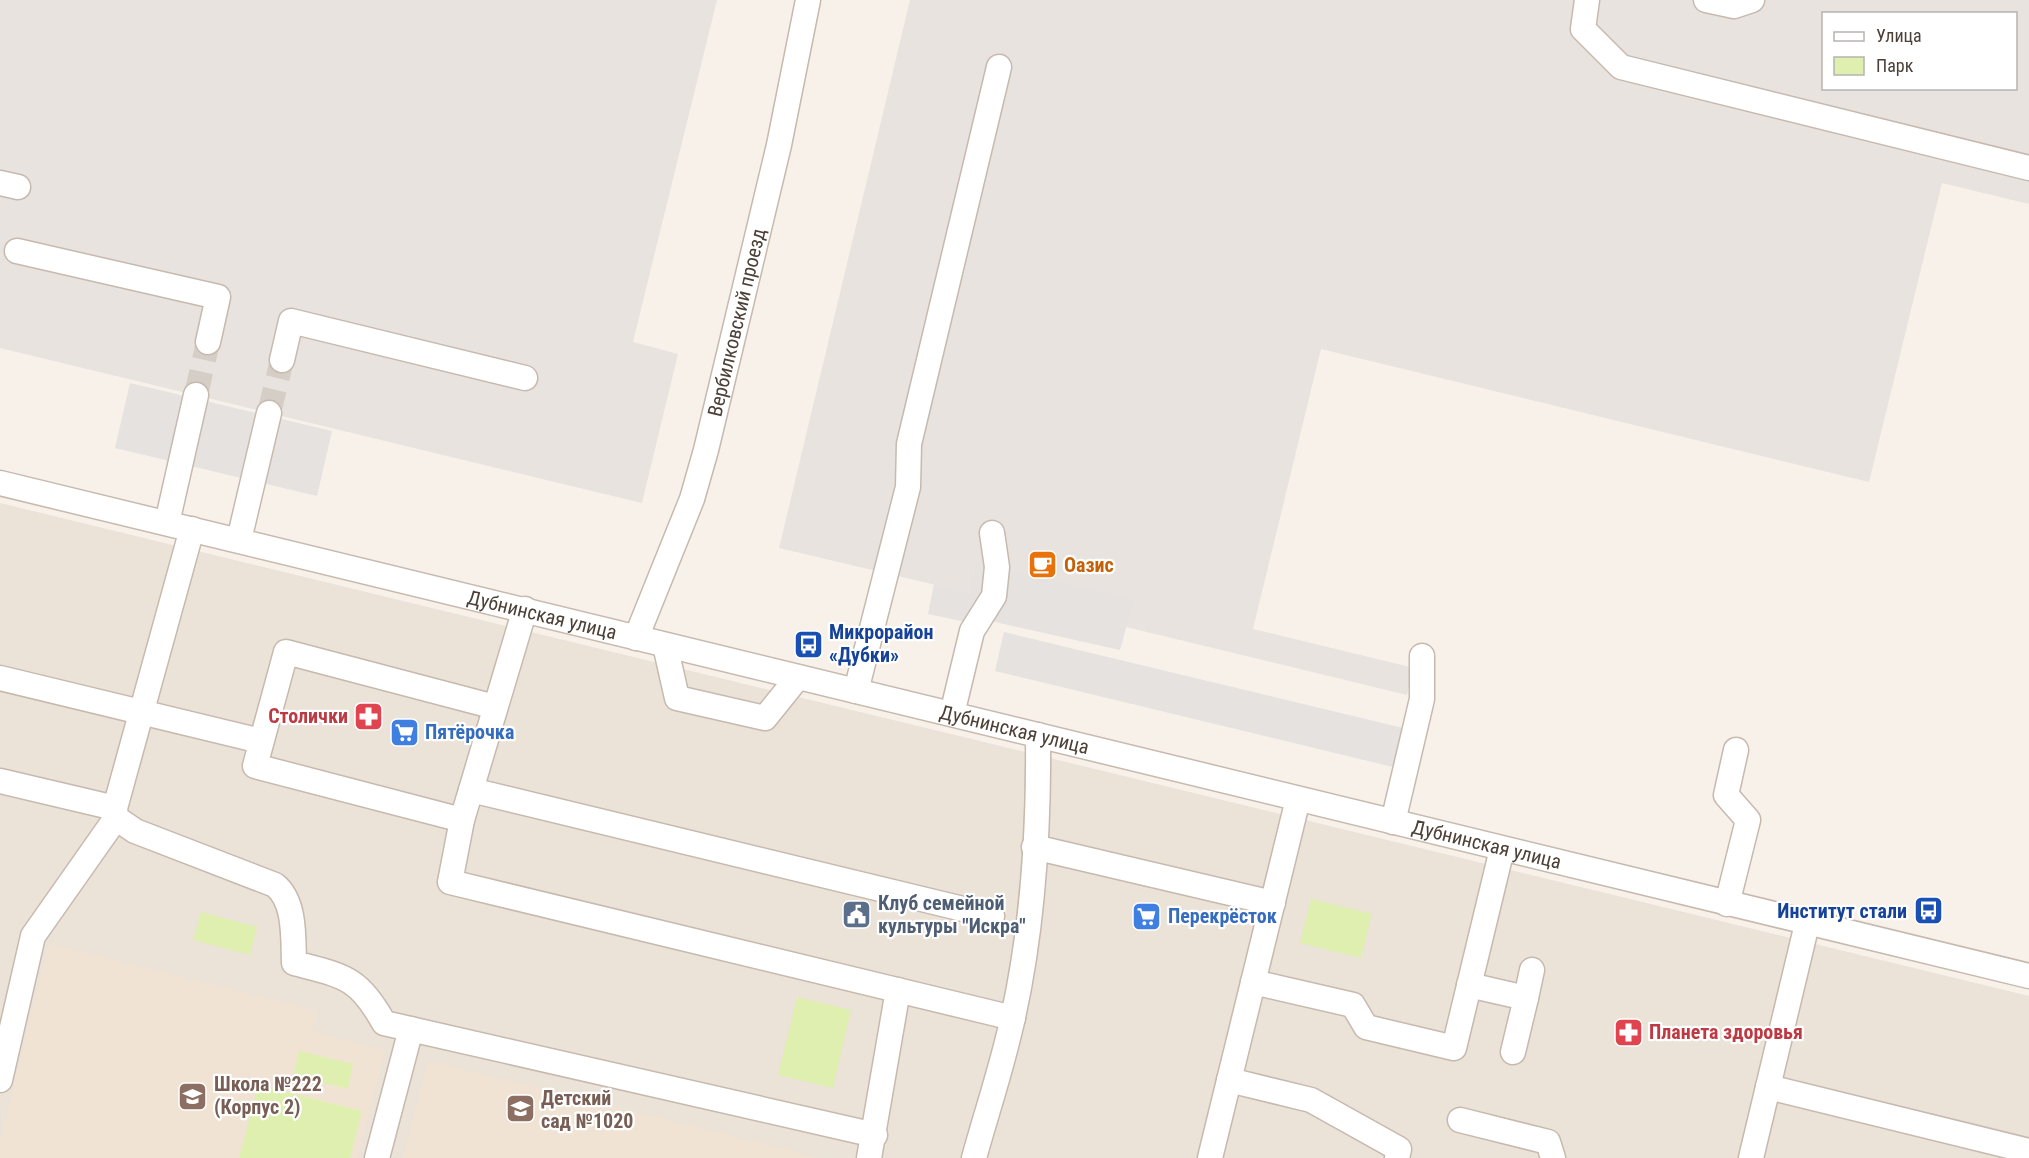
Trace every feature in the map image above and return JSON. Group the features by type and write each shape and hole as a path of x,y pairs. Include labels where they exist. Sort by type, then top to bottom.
{"street":[{"name":"Вербилковский проезд","path":"636,638 692,499 706,450 779,145 808,0"},
{"path":"1587,0 1583,29 1621,67 2029,168"},
{"path":"1706,0 1734,6 1752,0"},
{"path":"856,691 908,487 909,444 999,68"},
{"path":"16,251 218,297 208,342"},
{"path":"282,360 291,321 525,378"},
{"path":"167,523 196,395"},
{"path":"238,540 269,413"},
{"name":"Дубнинская улица","path":"0,483 525,609 1807,924 2029,976"},
{"path":"0,1080 33,936 116,813 192,529"},
{"path":"952,714 972,631 994,596 997,567 992,533"},
{"path":"525,609 462,820 450,882 1013,1018"},
{"path":"665,645 677,698 765,718 798,677"},
{"path":"462,820 255,766 286,652 495,707"},
{"path":"1393,822 1422,699 1422,656"},
{"path":"0,678 261,741"},
{"path":"974,1158 1013,1018 1024,952 1034,847 1038,735"},
{"path":"1727,904 1748,820 1726,795 1736,750"},
{"path":"0,781 116,813 135,831 275,885 281,890 292,918 294,963 341,976 360,987 384,1023 875,1135"},
{"path":"471,790 992,916"},
{"path":"1210,1158 1298,799"},
{"path":"1034,847 1273,903"},
{"path":"1253,982 1353,1005 1366,1027 1454,1048 1502,849"},
{"path":"1751,1158 1807,924"},
{"path":"1513,1052 1532,970"},
{"path":"1469,985 1526,998"},
{"path":"869,1158 875,1135 898,990"},
{"path":"377,1158 411,1029"},
{"path":"1229,1080 1311,1100 1399,1149 1397,1158"},
{"path":"1768,1087 2029,1151"},
{"path":"1460,1120 1548,1142 1553,1158"}],"shaded area":[{"path":"0,0 717,0 633,342 678,354 642,503 0,348"},
{"path":"910,0 2029,0 2029,204 1942,183 1869,482 1321,349 1253,629 1414,668 1407,695 1126,627 1133,599 970,593 779,548"},
{"path":"130,383 332,431 317,496 115,448"},
{"path":"0,503 2029,996 2029,1158 0,1158"},
{"path":"977,563 1134,599 1120,650 986,620 961,621 928,614 934,584 970,593"},
{"path":"1004,632 1403,728 1393,767 995,671"},
{"name":"Школа №222 (Корпус 2)","path":"49,944 317,1011 312,1032 385,1050 358,1158 0,1158 0,1142"},
{"name":"Детский сад №1020","path":"428,1061 821,1158 403,1158"}],"green space":[{"path":"1311,899 1372,914 1361,958 1300,943"},
{"path":"201,912 257,927 250,955 193,940"},
{"path":"797,997 851,1010 833,1088 778,1075"},
{"path":"299,1051 353,1064 348,1089 293,1076"},
{"path":"258,1085 362,1111 350,1158 239,1158"}],"tunnel":[{"path":"196,395 208,342"},
{"path":"269,413 282,360"}],"place":[{"name":"Оазис","path":"1043,565"},
{"name":"Микрорайон «Дубки»","path":"808,644"},
{"name":"Столички","path":"369,716"},
{"name":"Пятёрочка","path":"404,732"},
{"name":"Институт стали","path":"1928,911"},
{"name":"Клуб семейной культуры \"Искра\"","path":"857,914"},
{"name":"Перекрёсток","path":"1147,916"},
{"name":"Планета здоровья","path":"1628,1032"},
{"name":"Школа №222 (Корпус 2)","path":"193,1096"},
{"name":"Детский сад №1020","path":"520,1109"}]}
